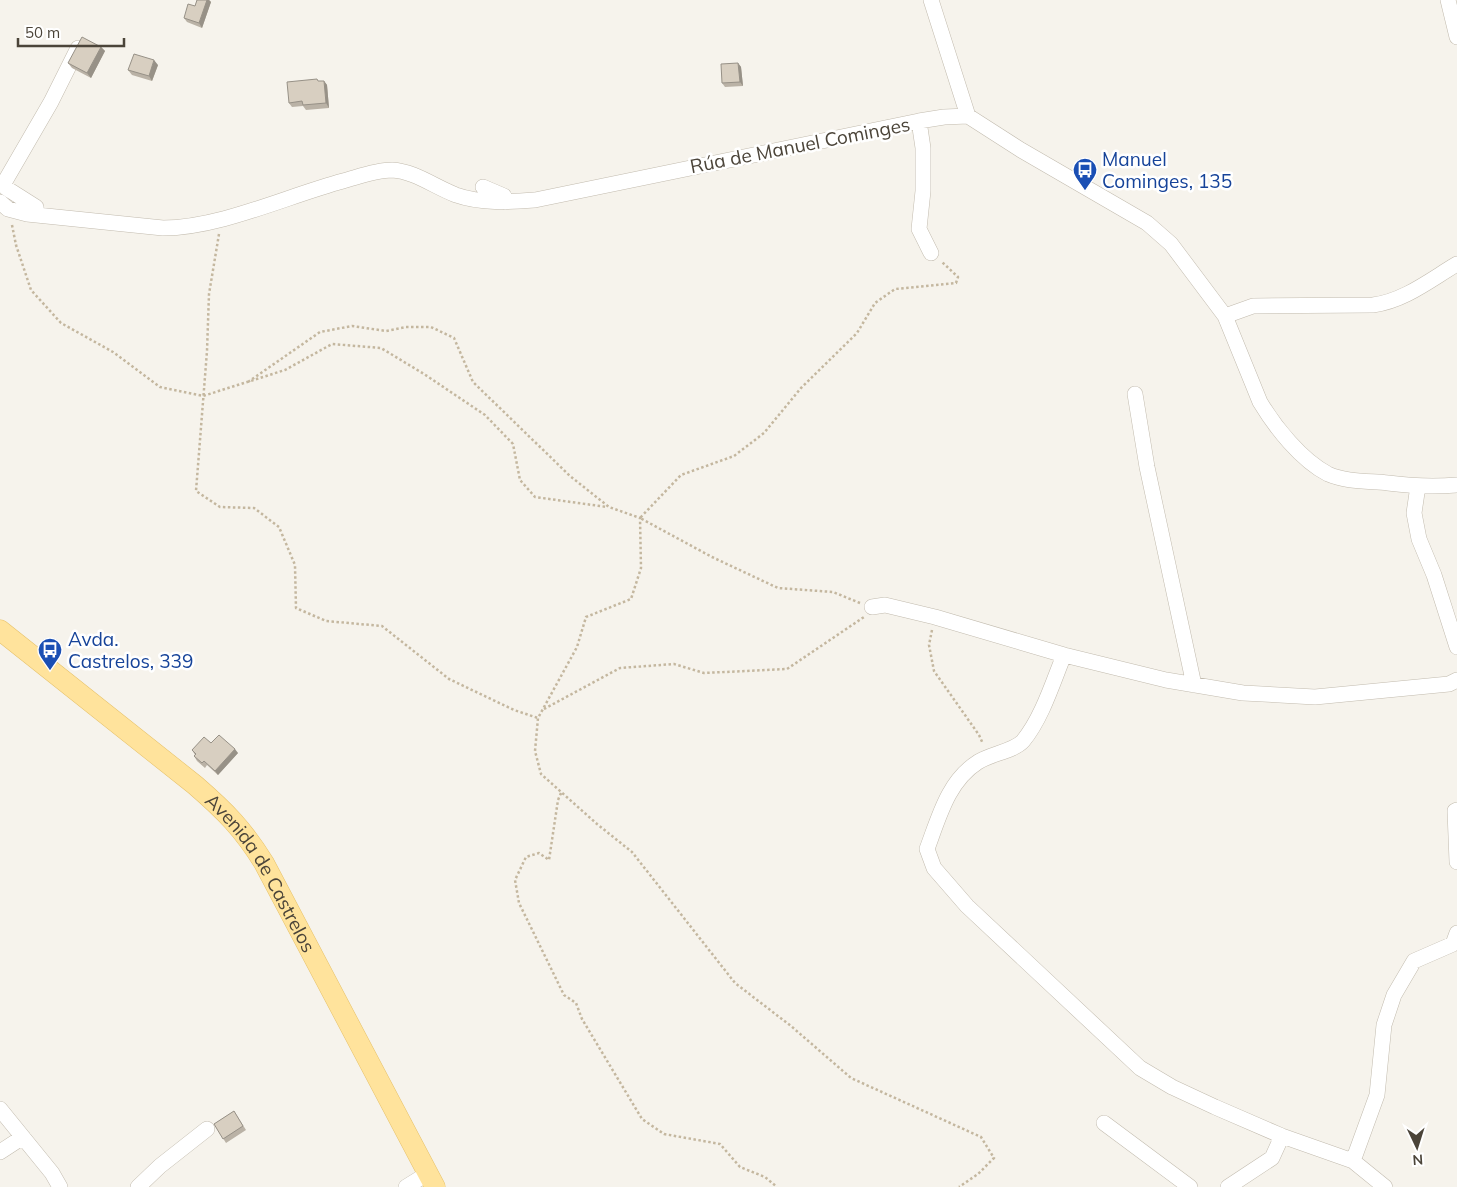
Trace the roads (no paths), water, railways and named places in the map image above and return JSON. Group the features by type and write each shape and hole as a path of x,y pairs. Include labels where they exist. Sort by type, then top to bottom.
{"main road":[{"name":"Avenida de Castrelos","path":"0,630 195,785 238,824 269,871 431,1180"}],"street":[{"path":"930,0 968,116 1021,150 1147,223 1171,244 1225,316 1260,402 1268,415 1301,455 1329,474 1347,479 1418,486 1457,485"},
{"path":"1448,0 1457,36"},
{"path":"37,215 36,206 6,188 4,183 51,102 81,43"},
{"name":"Rúa de Manuel Cominges","path":"4,205 37,215 163,228 192,227 326,186 376,172 392,170 406,173 455,194 479,201 535,200 711,162 918,121 968,116"},
{"path":"918,121 923,148 923,191 919,228 931,253"},
{"path":"483,187 504,196 505,202"},
{"path":"1225,316 1253,306 1373,305 1387,303 1403,297 1457,264"},
{"path":"1135,394 1147,467 1194,685"},
{"path":"1418,486 1414,513 1419,539 1434,575 1457,647"},
{"path":"872,607 885,605 935,617 1064,655 1166,680 1243,693 1315,697 1449,684 1457,680"},
{"path":"1064,655 1036,722 1021,743 978,762 960,778 945,800 927,849 934,868 967,906 1140,1068 1172,1087 1282,1136 1353,1162 1385,1187"},
{"path":"1457,810 1455,811 1457,862"},
{"path":"1353,1162 1377,1094 1384,1025 1394,995 1414,961 1453,944 1457,933"},
{"path":"0,1109 52,1173 60,1187"},
{"path":"1104,1123 1190,1187"},
{"path":"138,1187 160,1166 207,1129"},
{"path":"1228,1187 1272,1158 1282,1136"},
{"path":"0,1152 23,1138"},
{"path":"406,1187 431,1180"}],"place":[{"name":"Manuel Cominges, 135","path":"1085,191"},
{"name":"Avda. Castrelos, 339","path":"50,671"}]}
